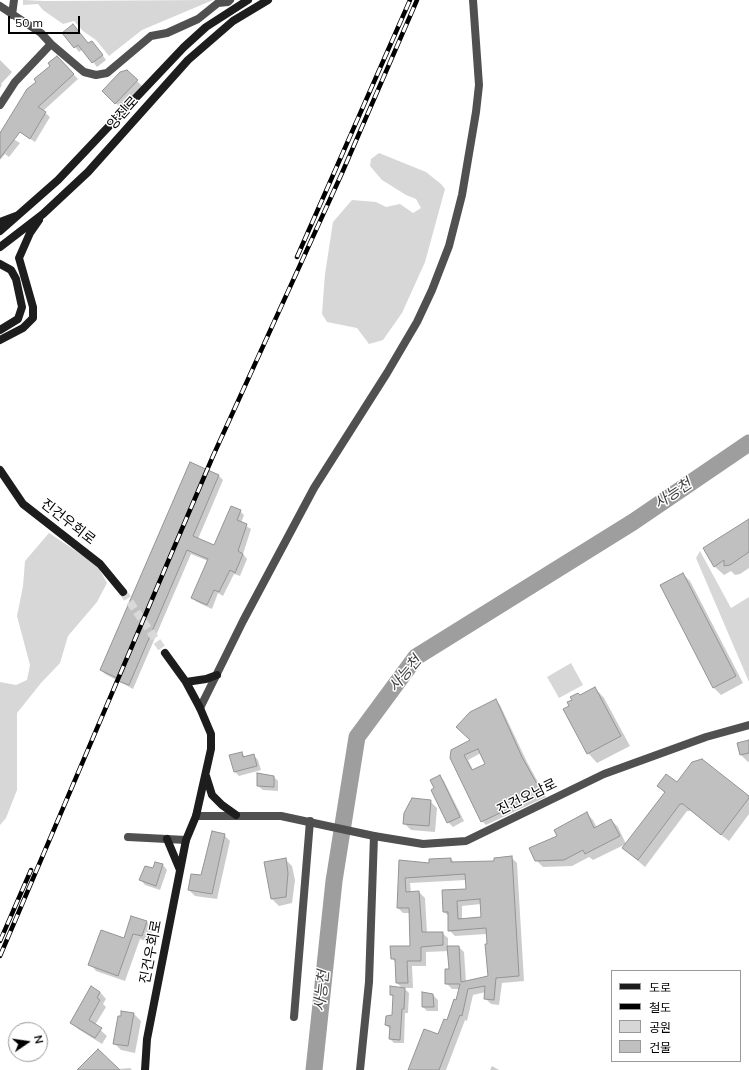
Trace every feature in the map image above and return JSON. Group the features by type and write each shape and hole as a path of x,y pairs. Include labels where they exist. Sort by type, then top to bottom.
{"main road":[{"name":"양진로","path":"0,231 64,174 184,47 206,27 248,0"},
{"name":"양진로","path":"0,246 43,214 88,172 188,60 232,21 268,0"},
{"path":"0,222 20,214"},
{"path":"0,340 23,328 32,318 33,307 19,258 30,233 43,214"},
{"path":"0,264 11,270 16,279 22,307 18,319 0,330"},
{"name":"진건우회로","path":"0,470 23,504 100,564 122,592"},
{"name":"진건우회로","path":"145,1070 147,1039 186,840 196,816 211,749 211,734 200,708 186,682 165,653"},
{"path":"186,682 206,679 217,675"},
{"path":"206,776 212,795 222,805 236,815"},
{"path":"167,839 180,871"}],"street":[{"path":"12,15 14,0"},
{"path":"0,6 41,33 51,44 84,72 96,76 107,73 151,36 167,33 198,19 218,3 228,2 230,0"},
{"path":"200,708 243,621 314,488 417,322 435,283 449,246 462,195 476,112 478,85 473,0"},
{"path":"0,105 15,82 51,44"},
{"name":"진건오남로","path":"196,816 281,816 370,835 423,844 466,841 604,774 706,737 749,725"},
{"path":"294,1017 312,822"},
{"path":"360,1070 369,982 370,835"},
{"path":"128,837 186,840"}],"green space":[{"path":"23,0 213,0 142,30 109,56 96,40 83,31 74,21 63,24 43,10 38,4 23,5"},
{"path":"379,153 426,172 445,189 425,262 402,313 383,340 369,344 357,328 327,322 322,314 325,274 333,222 352,200 376,202 386,207 400,204 413,213 421,208 416,199 406,195 382,180 370,166 371,159"},
{"path":"49,533 97,565 107,583 97,602 68,636 60,663 41,683 17,713 17,790 6,818 0,825 0,682 16,685 27,680 30,665 17,616 23,586 25,561"},
{"path":"700,551 731,608 749,597 749,682 696,558"},
{"path":"571,663 583,685 559,698 547,677"}],"building":[{"path":"73,24 88,43 92,41 103,55 92,63 78,45 74,48 62,33"},
{"path":"57,56 74,74 38,107 46,112 30,139 20,132 0,158 0,133 27,89 36,82 34,79 50,66 48,63"},
{"path":"127,70 138,80 115,104 102,91 120,72"},
{"path":"190,462 219,475 193,536 214,545 231,506 241,510 237,520 247,524 238,551 243,554 235,573 230,570 219,592 214,590 207,605 191,598 208,559 187,550 129,685 118,681 119,679 100,670"},
{"path":"749,519 749,552 730,565 724,566 724,560 714,567 703,548"},
{"path":"683,573 736,676 713,688 660,585"},
{"path":"595,687 621,736 587,754 563,709 569,706 567,702 572,700 570,697 578,693 580,695"},
{"path":"496,699 522,757 542,793 481,822 450,758 451,750 470,740 456,727 470,712","holes":["478,749 485,764 472,770 464,755"]},
{"path":"749,740 749,753 740,755 737,743"},
{"path":"242,752 243,757 254,754 257,766 234,772 229,755"},
{"path":"702,759 749,796 721,835 683,804 680,804 638,860 622,848 665,792 657,786 666,774 677,782 692,762"},
{"path":"257,773 274,776 274,787 257,786"},
{"path":"440,775 460,817 447,823 431,790 434,788 430,780"},
{"path":"412,798 431,800 429,826 403,824 404,813"},
{"path":"587,812 594,828 611,819 620,836 585,854 583,850 564,860 535,861 529,848 557,836 554,830"},
{"path":"212,831 225,834 212,894 188,890 191,874 201,875"},
{"path":"512,856 519,976 496,978 494,1000 484,999 485,986 468,989 462,1016 460,1015 439,1070 408,1070 424,1029 438,1034 444,1019 447,1020 454,999 456,1000 460,984 445,984 445,969 449,969 447,946 459,946 461,982 488,976 485,944 487,944 486,928 448,931 448,912 443,912 442,890 466,889 465,874 405,878 406,892 419,891 422,932 443,932 443,945 421,947 421,961 407,961 408,983 396,983 395,959 391,959 390,946 410,946 409,908 397,908 399,860 429,863 429,859 451,858 451,862 494,861 494,858","holes":["480,899 481,917 458,919 457,901"]},
{"path":"286,858 288,873 286,897 271,899 264,862"},
{"path":"155,862 163,864 156,886 139,880 145,866 153,868"},
{"path":"131,916 147,921 142,936 133,934 118,976 88,965 101,930 124,938"},
{"path":"91,986 100,992 97,998 100,1000 89,1020 102,1028 95,1038 70,1023"},
{"path":"390,986 405,988 400,1040 389,1039 390,1026 385,1025 386,1016 392,1015 393,995 390,995"},
{"path":"422,992 433,994 434,1007 422,1007"},
{"path":"121,1011 134,1013 128,1046 113,1044 118,1016 121,1016"},
{"path":"98,1049 120,1070 77,1070"}],"waterway":[{"name":"사능천","path":"314,1070 334,881 357,737 416,657 633,522 749,443"}],"tunnel":[{"path":"123,592 165,653"}],"railway":[{"path":"297,257 410,0"},
{"path":"0,956 213,456 342,173 417,0"},
{"path":"0,941 31,870"}]}
